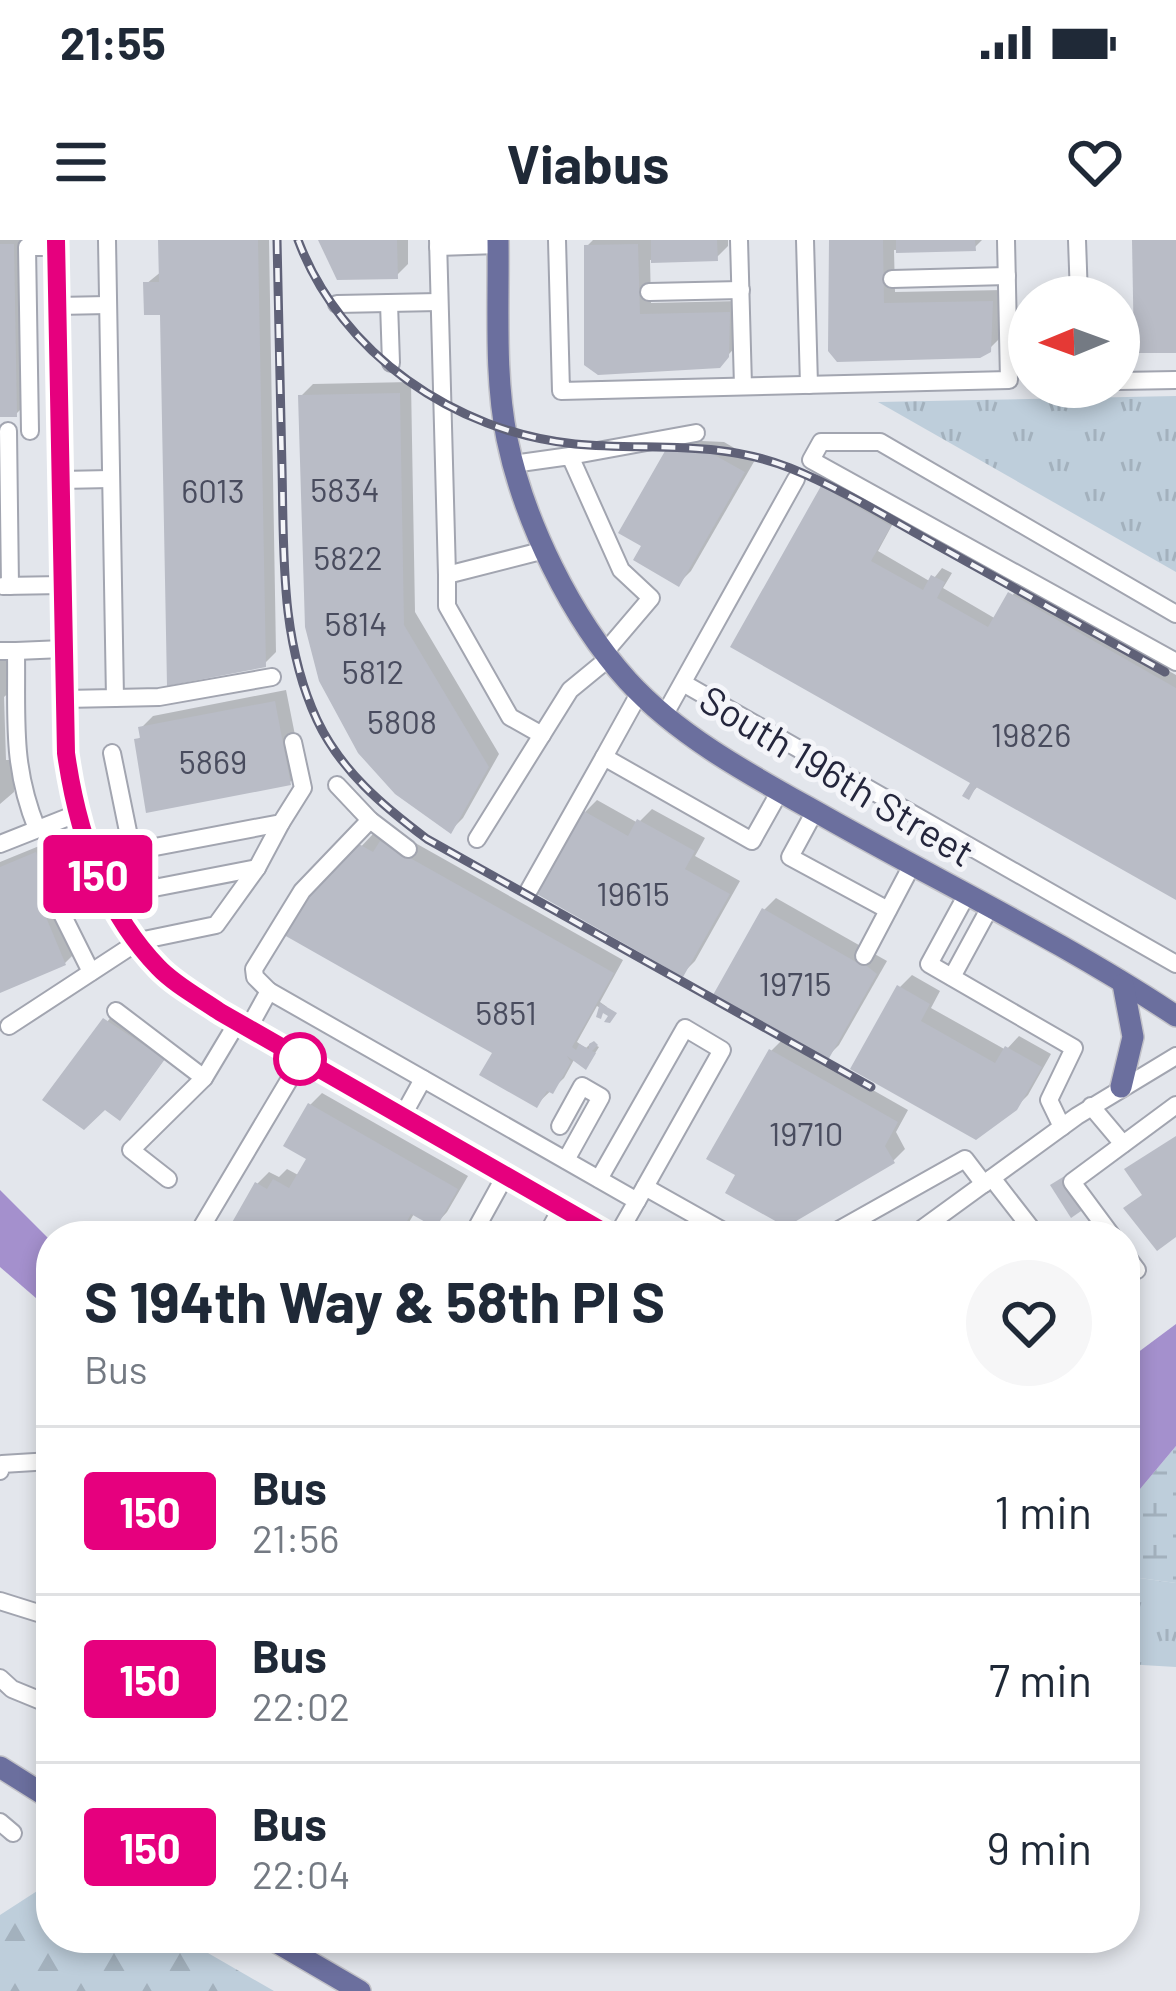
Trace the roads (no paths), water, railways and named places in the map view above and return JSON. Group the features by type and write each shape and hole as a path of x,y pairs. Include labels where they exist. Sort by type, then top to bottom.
{"main road":[{"name":"South 196th Street","path":"498,243 500,365 513,464 527,512 545,550 607,655 640,692 711,749 1176,1016"},
{"path":"1121,1087 1133,1037 1123,984"},
{"path":"0,1767 36,1790"},
{"path":"295,1953 360,1991"}],"street":[{"path":"107,240 115,698"},
{"path":"557,240 561,391 1010,380 1006,240"},
{"path":"740,240 743,386"},
{"path":"806,240 809,385"},
{"path":"1077,240 1078,276"},
{"path":"30,431 27,247 56,243 66,753 76,814 102,886 139,941 159,968 243,1026 585,1221"},
{"path":"498,243 438,243 447,606 510,717 542,735"},
{"path":"892,279 1007,276"},
{"path":"649,292 741,290"},
{"path":"338,304 439,302"},
{"path":"389,303 391,363"},
{"path":"57,306 108,305"},
{"path":"1140,381 1176,380"},
{"path":"59,430 4,432 5,586 62,585"},
{"path":"513,464 696,434"},
{"path":"1176,614 880,442 821,442 811,460 1176,662"},
{"path":"477,839 570,690 607,655 651,598 621,570 570,455"},
{"path":"60,479 112,478"},
{"path":"665,714 796,479"},
{"path":"447,574 545,550"},
{"path":"38,829 17,766 8,651 63,650"},
{"path":"64,699 159,697 272,677"},
{"path":"682,682 1176,964"},
{"path":"530,890 640,692"},
{"path":"9,1026 139,941 216,925 257,868 303,788 293,742"},
{"path":"112,753 133,851 154,888 257,868"},
{"path":"604,757 752,841 780,791"},
{"path":"337,784 370,820 408,849"},
{"path":"815,811 790,857 888,910"},
{"path":"0,844 76,814"},
{"path":"370,820 302,890 254,969 255,977 269,991 599,1179 700,1221"},
{"path":"92,859 281,823"},
{"path":"864,956 912,866"},
{"path":"966,896 929,964 1074,1048 1049,1100 1062,1126"},
{"path":"952,977 989,909"},
{"path":"60,910 91,972"},
{"path":"168,1179 131,1150 204,1078 269,991"},
{"path":"116,1011 204,1078"},
{"path":"599,1179 685,1028 722,1050 624,1221"},
{"path":"932,1221 1091,1106 1176,1056"},
{"path":"205,1221 301,1060"},
{"path":"402,1117 423,1079"},
{"path":"560,1126 582,1086 601,1097 566,1160"},
{"path":"1101,1221 1072,1182 1176,1105"},
{"path":"1091,1106 1123,1144"},
{"path":"855,1221 965,1159 1024,1221"},
{"path":"480,1221 505,1176"},
{"path":"554,1221 561,1209"},
{"path":"0,1471 2,1464 36,1462"},
{"path":"0,1601 36,1612"},
{"path":"0,1678 36,1699"}],"railway":[{"path":"277,240 286,596 305,690 338,755 379,800 427,839 871,1087"},
{"path":"298,240 317,281 343,318 373,351 446,404 530,436 575,444 736,453 790,468 864,504 1165,672"}]}
